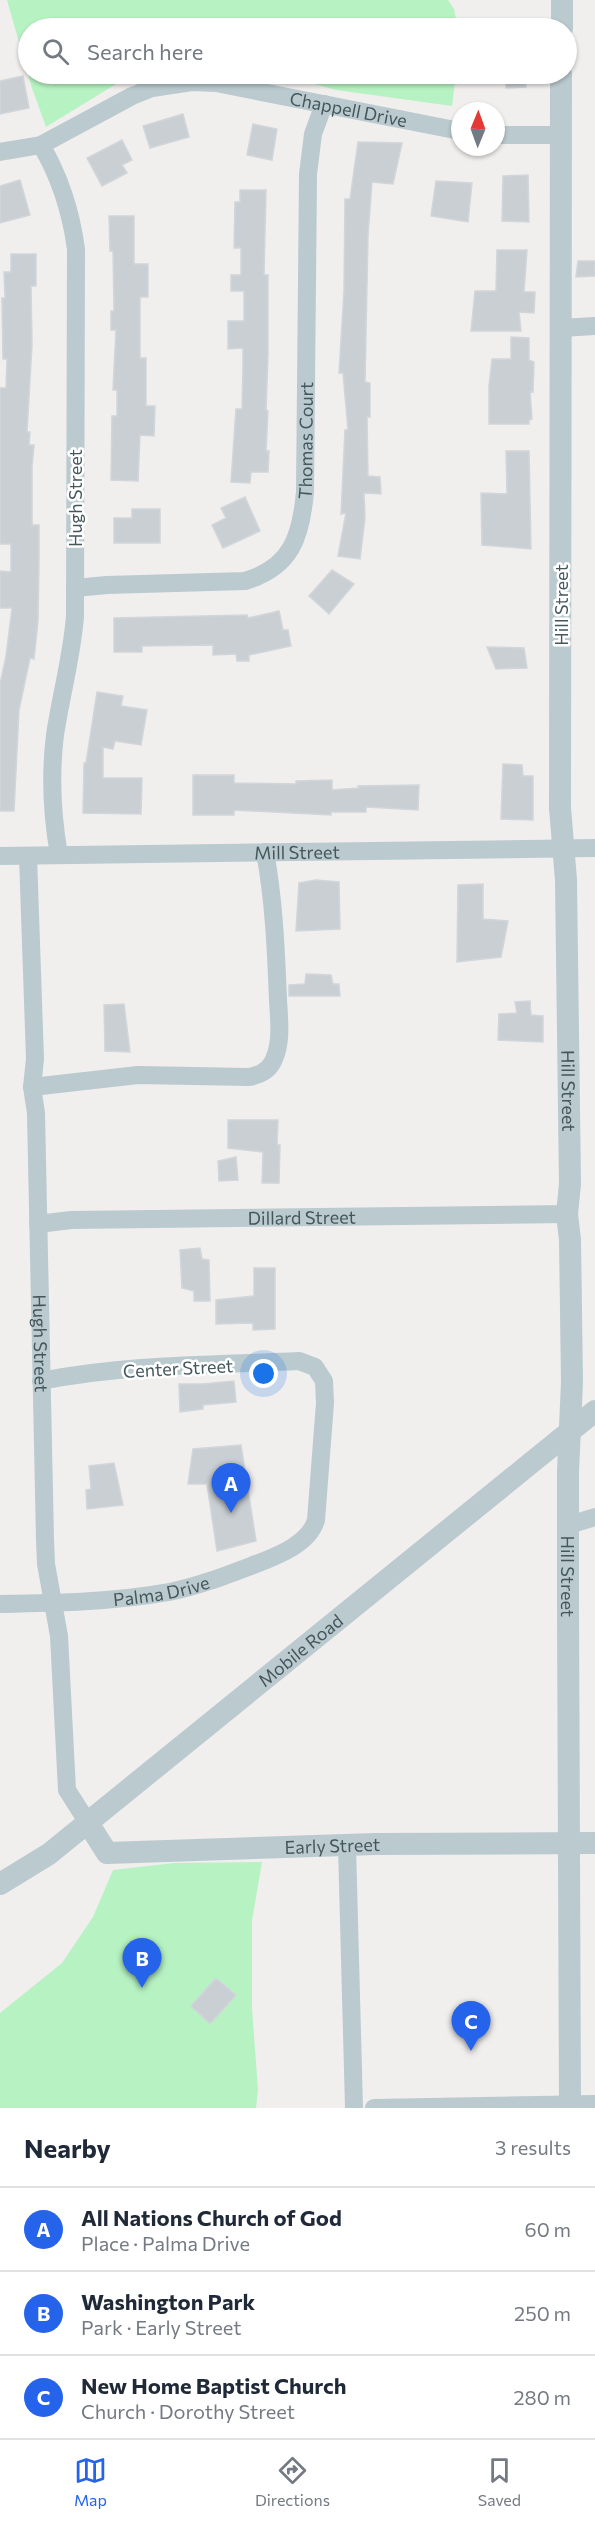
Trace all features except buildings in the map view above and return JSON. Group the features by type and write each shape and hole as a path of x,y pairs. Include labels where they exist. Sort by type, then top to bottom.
{"street":[{"path":"562,0 562,18"},
{"name":"Chappell Drive","path":"0,152 41,145 132,96 169,84"},
{"name":"Chappell Drive","path":"221,84 451,129"},
{"name":"Hill Street","path":"561,84 560,808 566,880 570,1184 567,1214 570,1240 572,1382 569,1525 570,2106"},
{"name":"Thomas Court","path":"75,588 245,581 258,577 274,567 293,546 303,520 305,492 308,174 313,134 324,104"},
{"path":"505,135 561,135"},
{"name":"Hugh Street","path":"41,145 54,167 68,209 76,249 75,588 72,648 52,766 52,821 58,855"},
{"path":"561,328 595,326"},
{"name":"Mill Street","path":"0,856 595,848"},
{"path":"32,1087 128,1076 249,1077 265,1072 274,1059 279,1022 271,884 265,852"},
{"name":"Hugh Street","path":"28,856 45,1540 59,1636 67,1790 88,1823"},
{"name":"Dillard Street","path":"38,1224 71,1220 567,1214"},
{"name":"Center Street","path":"41,1381 73,1375 179,1366 299,1361 315,1367 324,1381 325,1403 316,1520 310,1534"},
{"name":"Mobile Road","path":"0,1884 49,1854 88,1823 595,1411"},
{"path":"569,1525 595,1517"},
{"name":"Palma Drive","path":"0,1604 53,1603 170,1592 211,1581 272,1558 310,1534"},
{"name":"Early Street","path":"88,1823 107,1853 347,1846 595,1843"},
{"path":"347,1846 350,1884 354,2108"},
{"path":"374,2108 595,2104"}],"green space":[{"path":"7,0 448,0 454,9 456,18 18,18 18,39"},
{"path":"31,84 116,84 46,127"},
{"path":"314,84 455,84 451,106 336,90"},
{"path":"262,1862 252,1921 252,2008 258,2090 256,2108 0,2108 0,2013 62,1963 93,1917 113,1870 174,1863"}],"place":[{"name":"All Nations Church of God","path":"231,1513"},
{"name":"Washington Park","path":"142,1988"},
{"name":"New Home Baptist Church","path":"471,2051"}]}
